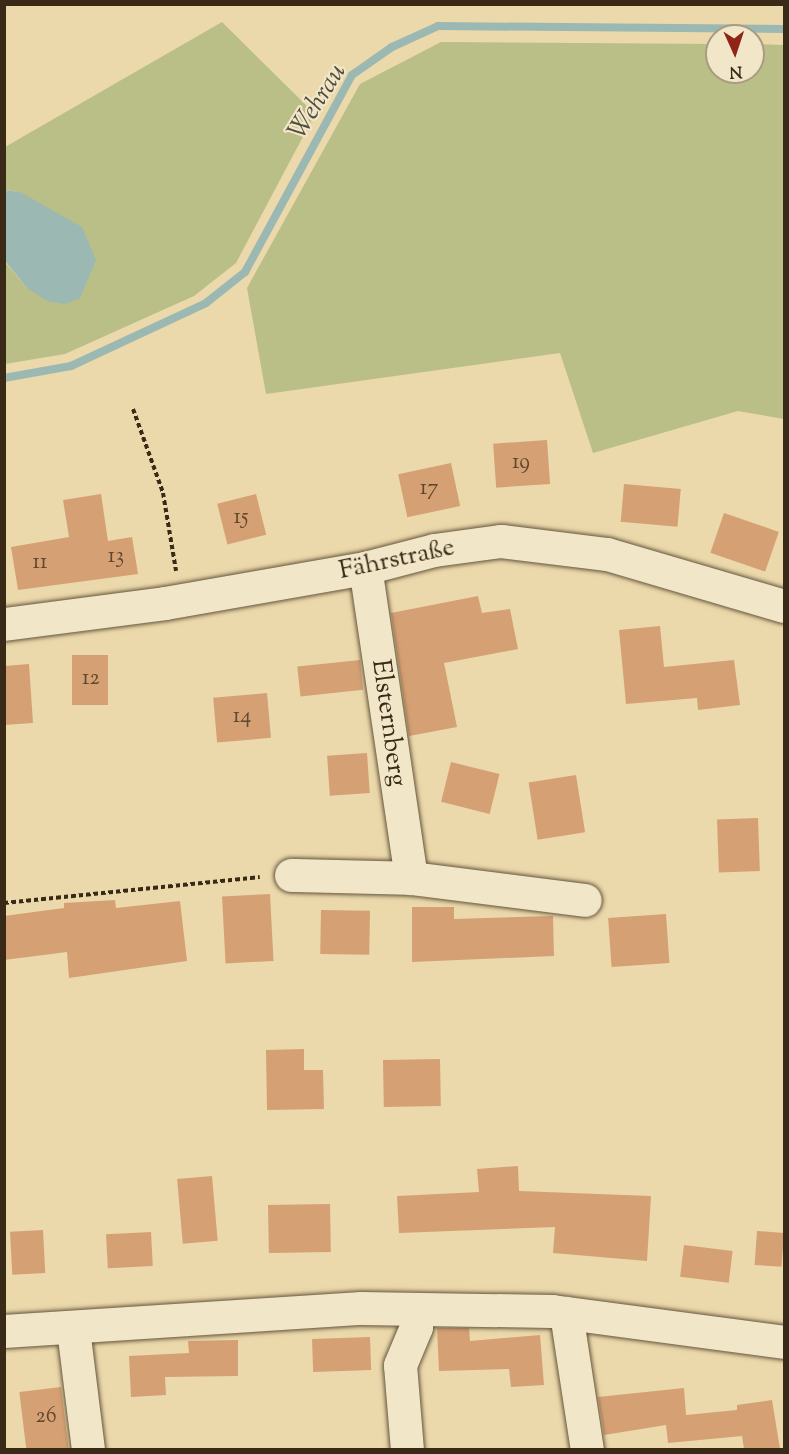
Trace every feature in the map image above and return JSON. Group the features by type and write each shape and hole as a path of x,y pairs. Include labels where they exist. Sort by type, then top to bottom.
{"street":[{"name":"Fährstraße","path":"4,624 181,599 365,568 434,550 501,541 607,554 784,606"},
{"name":"Elsternberg","path":"365,568 411,878"},
{"path":"291,875 411,878 585,900"},
{"path":"4,1331 73,1329 361,1308 566,1313 784,1342"},
{"path":"407,1449 400,1365 416,1328 417,1310"},
{"path":"566,1313 587,1449"},
{"path":"73,1329 88,1449"}],"path":[{"path":"133,409 163,493 181,599"},
{"path":"4,903 291,875"}],"green space":[{"path":"222,22 315,114 236,263 194,296 65,354 5,364 4,261 27,288 20,192 5,190 5,147"},
{"path":"441,42 705,44 705,84 765,84 765,44 784,45 784,419 738,411 593,453 560,353 266,394 247,288 360,84"}],"water":[{"path":"4,190 20,192 82,227 96,260 80,298 65,304 47,301 27,288 5,261"}],"building":[{"path":"547,440 550,484 496,488 493,444"},
{"path":"451,463 460,506 407,517 398,474"},
{"path":"624,484 681,489 677,527 621,522"},
{"path":"101,494 108,541 132,537 138,574 18,590 11,547 69,537 63,500"},
{"path":"256,494 266,535 227,544 217,504"},
{"path":"724,513 779,532 765,572 710,553"},
{"path":"478,596 482,613 510,609 518,649 444,663 457,727 409,736 391,613"},
{"path":"660,626 664,667 734,660 740,705 698,710 697,698 626,704 619,630"},
{"path":"72,655 108,655 108,705 72,705"},
{"path":"360,660 363,690 300,696 297,667"},
{"path":"29,664 33,723 4,725 4,666"},
{"path":"267,693 271,738 217,743 213,698"},
{"path":"367,753 370,793 330,796 327,756"},
{"path":"451,762 500,774 490,814 441,802"},
{"path":"576,775 585,832 538,840 529,783"},
{"path":"758,818 760,871 719,872 717,819"},
{"path":"270,894 274,961 226,963 222,897"},
{"path":"115,900 116,908 180,901 187,961 69,978 67,952 4,960 4,916 64,908 64,903"},
{"path":"412,907 454,907 454,919 553,916 554,956 412,962"},
{"path":"321,910 370,911 369,955 320,954"},
{"path":"666,914 669,963 612,967 608,918"},
{"path":"304,1049 304,1070 323,1070 324,1109 267,1110 266,1050"},
{"path":"440,1059 441,1106 384,1107 383,1060"},
{"path":"518,1166 519,1191 651,1196 647,1261 553,1253 555,1227 399,1233 397,1196 479,1192 477,1169"},
{"path":"212,1176 218,1241 183,1244 177,1179"},
{"path":"330,1204 331,1252 269,1253 268,1205"},
{"path":"43,1230 45,1273 12,1275 10,1232"},
{"path":"757,1231 784,1233 782,1267 755,1265"},
{"path":"151,1232 153,1266 108,1268 106,1234"},
{"path":"684,1245 733,1251 729,1283 680,1277"},
{"path":"437,1328 469,1328 470,1341 540,1335 544,1385 511,1387 509,1369 439,1371"},
{"path":"370,1337 371,1370 313,1372 312,1339"},
{"path":"238,1340 238,1376 165,1377 166,1395 131,1397 129,1356 189,1353 188,1341"},
{"path":"61,1387 69,1450 26,1450 19,1392"},
{"path":"684,1388 686,1415 737,1410 737,1405 772,1400 780,1449 744,1449 742,1436 668,1443 666,1425 604,1435 598,1397"}],"waterway":[{"name":"Wehrau","path":"4,378 71,366 206,303 245,272 352,75 392,47 438,26 784,29"}]}
